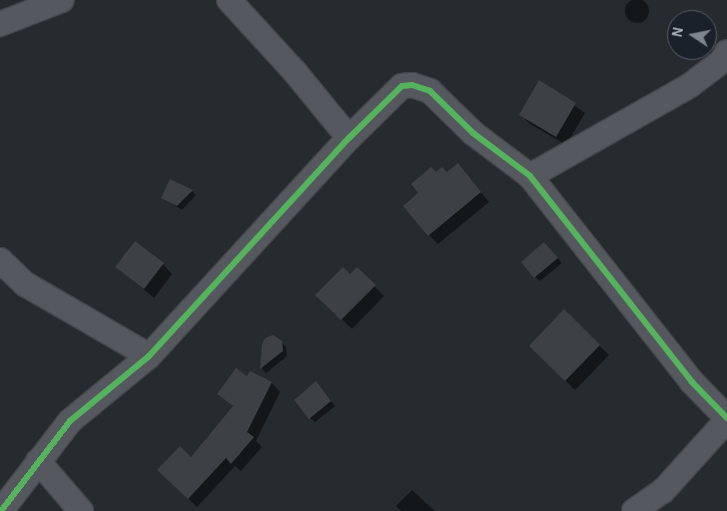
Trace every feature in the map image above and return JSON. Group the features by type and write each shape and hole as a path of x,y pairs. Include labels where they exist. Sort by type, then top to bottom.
{"street":[{"path":"0,24 62,0"},
{"path":"229,0 295,72 349,138"},
{"path":"530,176 682,90 722,61 727,52"},
{"path":"1,511 38,460 70,421 149,356 349,138 402,86 420,86 430,91 473,133 530,176 692,382 727,419 663,491 634,511"},
{"path":"0,260 25,284 149,356"},
{"path":"38,460 81,511"}],"building":[{"path":"539,80 576,103 556,137 519,115"},
{"path":"458,163 481,192 428,236 403,206 418,193 411,184 431,167 436,172 442,167 447,172"},
{"path":"170,179 193,190 177,206 161,198"},
{"path":"135,241 164,263 144,289 115,267"},
{"path":"544,242 558,258 534,278 521,262"},
{"path":"343,267 350,274 357,267 376,285 341,320 315,295"},
{"path":"564,309 600,345 565,381 529,346"},
{"path":"273,335 282,341 283,351 260,369 262,344 265,338"},
{"path":"236,368 247,376 250,371 272,382 247,432 254,437 231,464 226,458 188,499 157,470 180,446 191,457 233,406 217,394"},
{"path":"316,381 331,401 309,419 294,400"}],"cycle path":[{"path":"1,511 70,421 149,356 349,138 402,86 412,85 430,91 473,133 530,176 692,382 727,418"}]}
